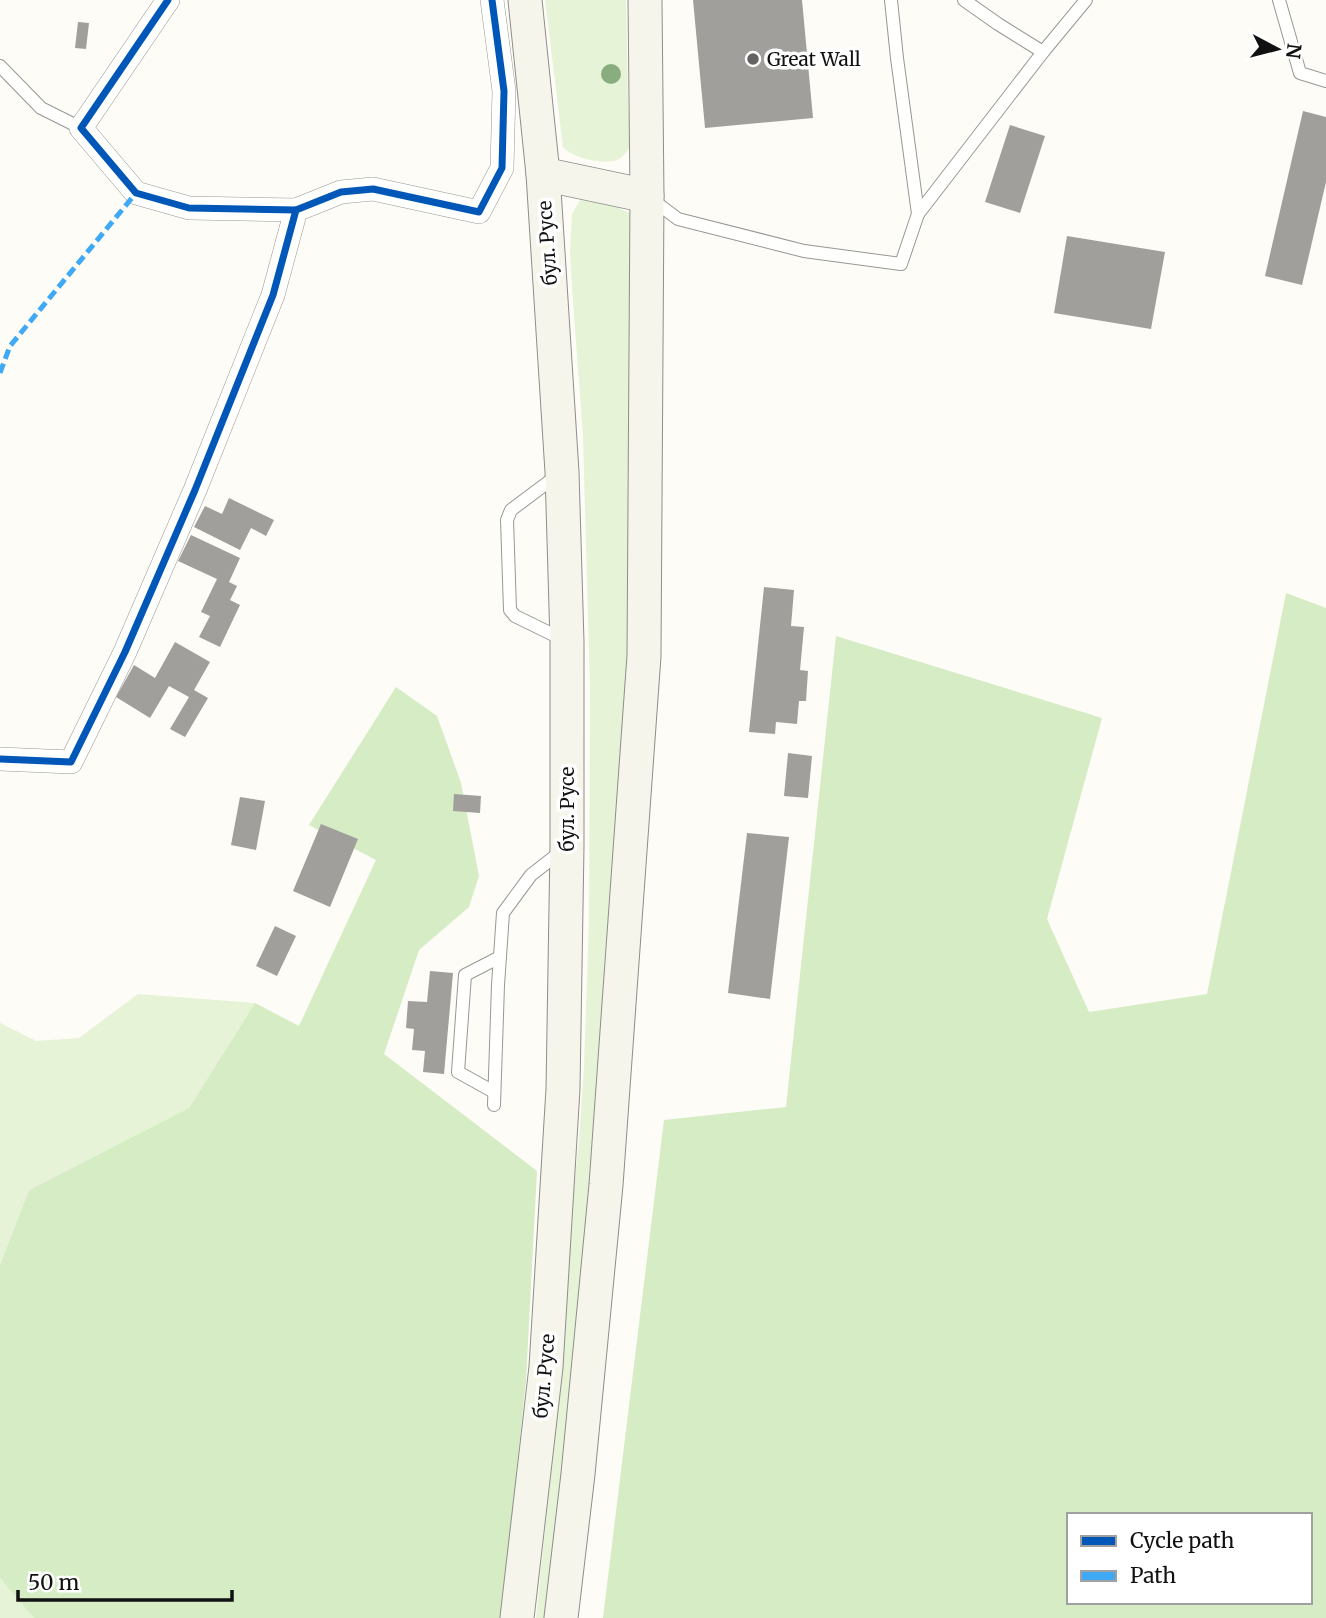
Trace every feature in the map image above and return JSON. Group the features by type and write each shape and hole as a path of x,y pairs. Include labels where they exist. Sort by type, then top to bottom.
{"main road":[{"name":"бул. Русе","path":"517,1618 546,1367 563,1089 568,846 567,642 562,472 542,174 524,0"},
{"path":"561,1618 606,1185 644,656 647,196 645,0"},
{"path":"542,174 647,196"}],"street":[{"path":"168,0 81,128 136,193 188,208 296,210 341,192 373,189 479,212 502,168 504,92 492,0"},
{"path":"0,759 71,762 125,652 195,490 273,295 296,210"}],"lane":[{"path":"891,0 918,214"},
{"path":"964,0 1043,52"},
{"path":"647,196 678,219 804,251 901,264 918,214 1086,0"},
{"path":"1279,0 1300,73 1326,81"},
{"path":"0,66 41,108 81,128"},
{"path":"562,472 511,510 507,520 510,610 515,617 567,642"},
{"path":"500,957 465,975 458,1072 494,1098 503,913 531,876 568,846"}],"green space":[{"path":"545,0 626,0 631,146 619,159 605,162 589,160 563,147"},
{"path":"580,200 612,205 632,214 634,551 607,1066 546,1618 536,1618 557,1414 579,1139 589,920 590,690 583,436 570,251 572,214"},
{"path":"1286,593 1326,608 1326,1618 603,1618 664,1120 786,1107 836,636 1102,718 1047,919 1089,1012 1207,994"},
{"path":"396,687 437,716 461,783 479,876 469,907 419,950 384,1054 537,1171 526,1380 501,1618 34,1618 0,1578 0,1265 29,1190 189,1108 255,1003 299,1026 376,860 309,825"},
{"path":"138,994 255,1003 189,1108 29,1190 0,1265 0,1023 36,1041 79,1038"},
{"path":"0,1578 33,1616 34,1618 0,1618"}],"building":[{"name":"Great Wall","path":"693,0 802,0 813,118 705,128"},
{"path":"78,22 89,23 86,49 75,48"},
{"path":"1303,111 1326,117 1326,182 1302,285 1265,276"},
{"path":"1010,125 1045,136 1020,213 985,202"},
{"path":"1067,236 1165,252 1151,329 1054,313"},
{"path":"229,498 274,520 266,536 251,528 240,550 194,527 205,506 222,514"},
{"path":"191,535 240,558 229,582 237,586 230,600 240,605 220,647 199,637 210,616 201,612 217,579 178,561"},
{"path":"764,587 794,590 791,626 804,627 800,670 808,671 806,701 799,701 797,724 776,722 775,734 749,732"},
{"path":"175,642 210,662 194,690 208,698 185,737 170,729 189,697 169,686 150,718 116,697 134,665 155,678"},
{"path":"788,753 812,756 808,798 784,796"},
{"path":"454,794 481,796 480,813 453,811"},
{"path":"240,797 265,801 256,850 231,845"},
{"path":"321,824 358,839 330,907 293,891"},
{"path":"747,833 789,837 770,999 728,993"},
{"path":"275,926 296,936 277,976 256,966"},
{"path":"430,971 453,973 444,1074 423,1072 425,1051 412,1050 414,1029 406,1028 408,1001 427,1002"}],"marked path":[{"path":"0,373 10,346 136,193"}],"cycle path":[{"path":"168,0 81,128 136,193 189,208 296,210"},
{"path":"0,759 71,762 125,652 195,490 273,295 296,210 341,192 373,189 479,212 502,168 504,91 492,0"}],"place":[{"name":"Great Wall","path":"753,59"}]}
